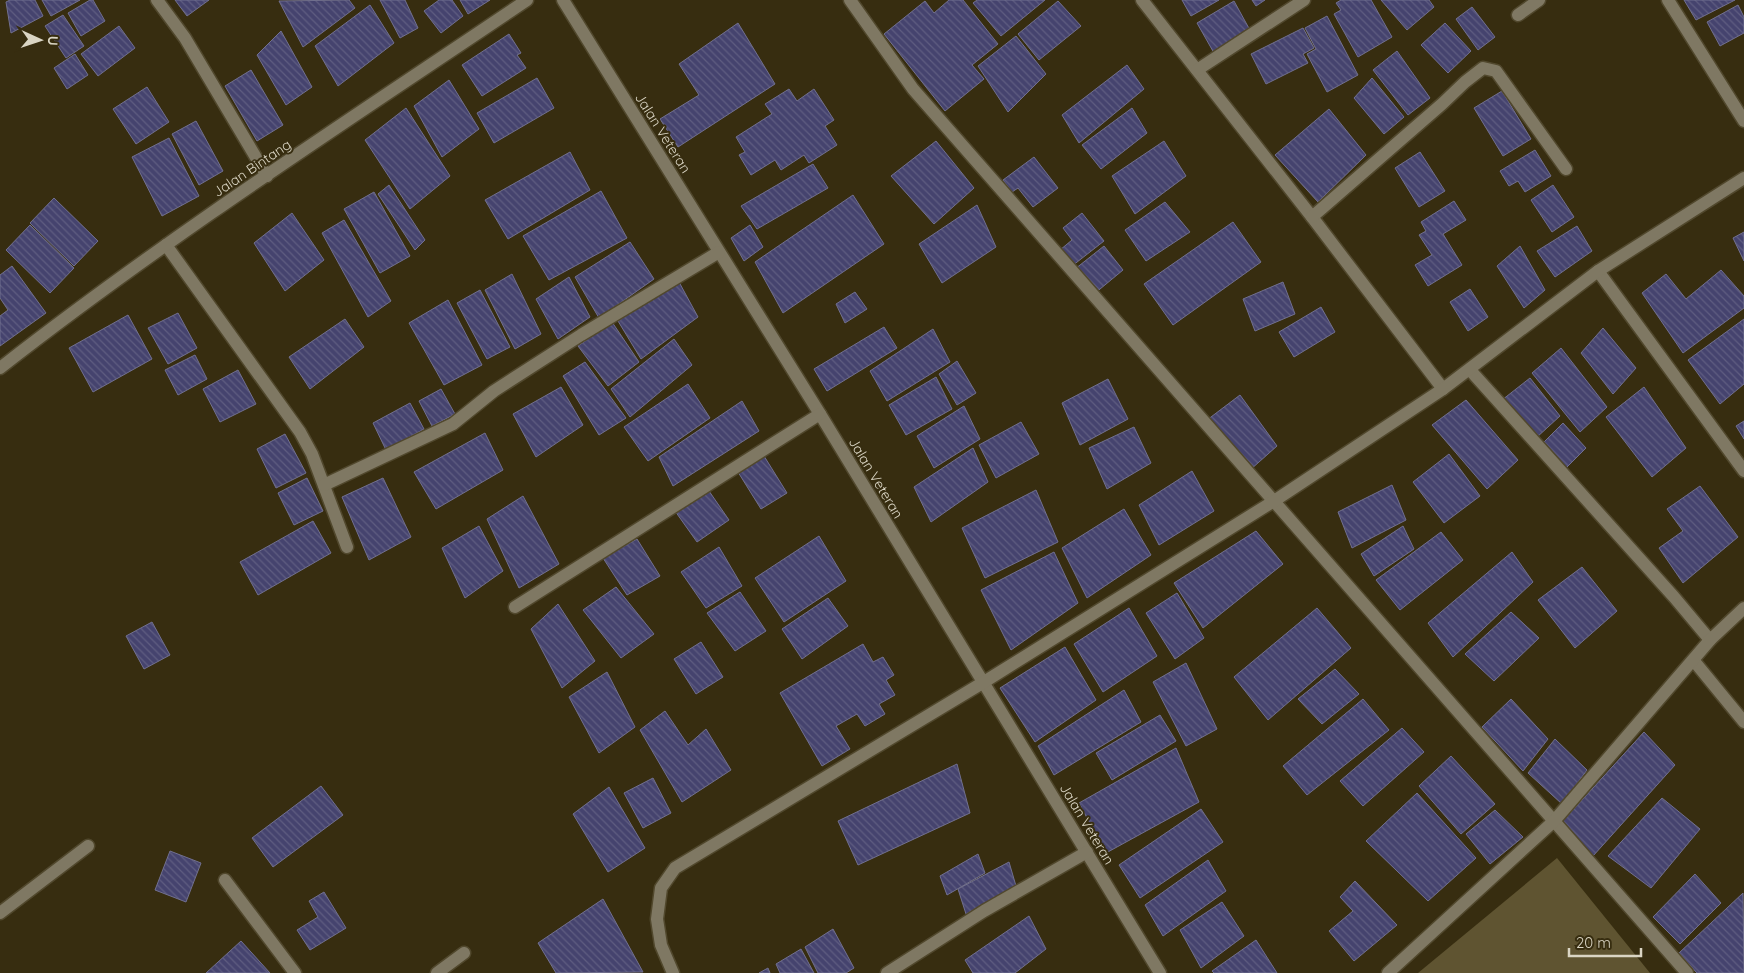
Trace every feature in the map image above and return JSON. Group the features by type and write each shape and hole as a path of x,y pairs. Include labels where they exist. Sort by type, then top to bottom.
{"street":[{"path":"157,0 185,38 267,176"},
{"name":"Jalan Bintang","path":"0,368 63,318 166,245 527,0"},
{"name":"Jalan Veteran","path":"563,0 820,414 1160,973"},
{"path":"850,0 913,88 1688,973"},
{"path":"1142,0 1312,217 1443,389"},
{"path":"1197,70 1304,0"},
{"path":"1518,15 1539,0"},
{"path":"1668,0 1744,121"},
{"path":"1312,217 1483,68 1496,71 1566,169"},
{"path":"672,973 661,945 657,919 661,888 675,868 984,682 1274,502 1470,370 1598,271 1744,178"},
{"path":"166,245 300,432 312,454 347,547"},
{"path":"324,485 453,424 494,391 581,335 719,252"},
{"path":"1598,271 1744,471"},
{"path":"1470,370 1674,597 1710,640"},
{"path":"515,607 820,414"},
{"path":"1388,973 1554,821 1694,661 1710,640 1744,608"},
{"path":"1694,661 1744,722"},
{"path":"0,912 88,846"},
{"path":"887,973 984,911 1087,852"},
{"path":"225,880 295,973"},
{"path":"437,973 464,953"}],"shaded area":[{"path":"1557,858 1650,973 1418,973"}],"building":[{"path":"10,0 35,0 43,16 11,33 6,2"},
{"path":"42,0 80,0 51,16"},
{"path":"93,0 105,21 81,36 68,13"},
{"path":"175,0 209,0 187,16"},
{"path":"349,0 355,8 303,47 279,1"},
{"path":"380,0 405,0 418,28 400,38"},
{"path":"439,0 452,0 463,16 441,33 424,11"},
{"path":"460,0 490,0 468,14"},
{"path":"949,0 963,0 998,44 972,65 984,79 945,111 884,34 925,1 934,13"},
{"path":"977,0 1045,0 1001,36 973,3"},
{"path":"1182,0 1219,0 1191,16"},
{"path":"1252,0 1265,0 1256,6"},
{"path":"1341,0 1371,0 1392,37 1358,57 1334,14 1341,10 1336,3"},
{"path":"1381,0 1429,0 1434,7 1407,30"},
{"path":"1684,0 1735,0 1696,20"},
{"path":"1058,1 1081,26 1039,60 1018,34"},
{"path":"1234,1 1251,32 1214,53 1197,23"},
{"path":"370,5 394,43 338,86 315,46"},
{"path":"1738,5 1744,17 1744,33 1720,46 1707,22"},
{"path":"1472,7 1495,37 1478,50 1456,19"},
{"path":"63,15 84,46 66,58 45,26"},
{"path":"1327,16 1358,75 1327,92 1307,54 1316,49 1305,28"},
{"path":"738,23 775,84 678,147 660,119 699,95 679,64"},
{"path":"1445,23 1471,51 1448,73 1421,45"},
{"path":"119,26 135,48 98,76 81,54"},
{"path":"1303,28 1314,48 1303,54 1308,63 1266,84 1251,54"},
{"path":"281,31 312,87 286,105 257,55"},
{"path":"509,34 521,53 517,55 526,68 482,96 462,65"},
{"path":"1016,36 1046,74 1008,112 978,66"},
{"path":"1397,51 1430,98 1408,115 1373,70"},
{"path":"75,54 88,75 67,89 54,68"},
{"path":"1127,65 1144,89 1079,143 1062,115"},
{"path":"251,70 283,125 257,141 225,86"},
{"path":"537,78 554,108 494,143 477,113"},
{"path":"1372,78 1404,117 1384,134 1354,98"},
{"path":"449,80 479,129 442,157 414,106"},
{"path":"147,87 169,122 136,144 113,109"},
{"path":"789,89 797,101 814,89 834,120 825,126 837,145 809,163 804,155 781,170 775,160 751,175 739,155 745,152 736,137 772,114 765,104"},
{"path":"1502,91 1531,139 1503,156 1474,108"},
{"path":"406,108 450,176 410,209 365,140"},
{"path":"1132,108 1147,133 1101,169 1082,145"},
{"path":"1329,109 1366,155 1318,202 1275,155"},
{"path":"196,121 223,171 199,185 172,134"},
{"path":"169,138 199,196 162,216 132,157"},
{"path":"936,141 974,188 934,224 891,176"},
{"path":"1164,141 1186,176 1135,214 1112,176"},
{"path":"1535,150 1551,176 1525,192 1518,181 1509,186 1500,171"},
{"path":"570,152 590,190 508,239 485,200"},
{"path":"1420,152 1445,191 1419,207 1395,168"},
{"path":"1034,157 1058,188 1033,207 1018,188 1012,192 1003,180"},
{"path":"813,164 828,188 757,229 741,206"},
{"path":"389,185 425,240 415,250 378,194"},
{"path":"1553,185 1574,217 1552,232 1531,200"},
{"path":"601,191 627,238 549,280 523,236"},
{"path":"374,192 410,256 380,273 344,209"},
{"path":"853,195 884,244 783,313 755,262"},
{"path":"54,198 98,241 74,266 30,223"},
{"path":"1454,201 1466,220 1443,234 1462,265 1428,286 1415,265 1432,255 1419,235 1426,231 1421,222"},
{"path":"1165,202 1190,232 1146,261 1125,230"},
{"path":"977,205 996,247 942,283 919,244"},
{"path":"292,213 324,260 285,291 254,243"},
{"path":"1082,213 1104,241 1072,266 1060,250 1072,240 1063,228"},
{"path":"344,220 391,301 368,317 322,233"},
{"path":"1233,222 1261,262 1173,325 1144,284"},
{"path":"30,225 74,268 50,293 6,250"},
{"path":"750,225 763,247 744,261 731,238"},
{"path":"1577,226 1592,251 1555,277 1537,251"},
{"path":"1744,232 1744,261 1733,238"},
{"path":"630,242 654,279 599,318 575,277"},
{"path":"1104,246 1123,270 1094,294 1075,269"},
{"path":"1520,246 1545,290 1524,308 1497,266"},
{"path":"12,266 46,313 0,346 0,316 8,310 0,298 0,275"},
{"path":"1721,270 1744,296 1744,308 1683,353 1642,293 1666,274 1686,299"},
{"path":"512,274 541,334 515,349 485,290"},
{"path":"569,277 590,317 558,339 536,299"},
{"path":"679,282 698,317 641,359 618,321"},
{"path":"1283,282 1295,314 1255,331 1243,299"},
{"path":"1470,289 1488,317 1468,331 1450,302"},
{"path":"480,290 510,347 487,359 457,303"},
{"path":"855,292 867,309 845,323 836,304"},
{"path":"448,300 482,365 444,385 409,323"},
{"path":"1321,307 1335,332 1294,357 1279,332"},
{"path":"178,313 197,348 168,364 148,328"},
{"path":"128,315 152,359 93,392 69,348"},
{"path":"345,319 364,347 310,389 289,357"},
{"path":"1744,319 1744,384 1720,404 1688,360"},
{"path":"612,322 639,362 608,386 578,346"},
{"path":"884,327 897,348 827,391 814,369"},
{"path":"1603,328 1636,368 1613,394 1581,353"},
{"path":"933,329 950,362 887,401 870,371"},
{"path":"674,339 692,365 630,417 611,389"},
{"path":"1561,348 1607,407 1580,432 1532,373"},
{"path":"195,355 207,379 178,395 165,370"},
{"path":"957,361 976,393 957,405 939,374"},
{"path":"585,362 626,418 599,435 563,376"},
{"path":"238,370 256,404 220,422 203,389"},
{"path":"936,377 952,409 906,435 889,405"},
{"path":"1530,378 1560,416 1536,438 1502,400"},
{"path":"1108,379 1128,419 1080,445 1062,403"},
{"path":"688,384 710,418 648,461 624,427"},
{"path":"561,387 583,425 536,457 513,414"},
{"path":"1644,387 1686,448 1652,477 1606,417"},
{"path":"441,389 455,414 432,426 419,401"},
{"path":"1240,395 1277,446 1250,470 1207,420"},
{"path":"1466,400 1518,460 1487,489 1432,425"},
{"path":"742,401 759,431 673,486 659,457"},
{"path":"410,403 424,429 386,450 373,423"},
{"path":"964,406 980,439 934,468 917,436"},
{"path":"1744,421 1744,439 1736,426"},
{"path":"1021,422 1039,454 996,478 979,445"},
{"path":"1563,423 1586,448 1565,469 1542,444"},
{"path":"1134,427 1151,463 1107,489 1089,448"},
{"path":"485,433 503,470 436,509 414,472"},
{"path":"285,434 306,473 276,488 257,449"},
{"path":"973,448 988,482 931,522 914,487"},
{"path":"1449,454 1480,496 1444,523 1413,482"},
{"path":"764,456 787,493 761,509 738,472"},
{"path":"1192,471 1214,511 1159,545 1139,505"},
{"path":"307,478 323,511 294,525 278,493"},
{"path":"383,478 411,537 369,560 342,497"},
{"path":"1392,485 1406,520 1352,548 1338,512"},
{"path":"1700,486 1738,537 1683,583 1659,548 1683,531 1667,509"},
{"path":"1036,490 1058,542 985,578 962,528"},
{"path":"709,491 729,520 697,542 675,511"},
{"path":"523,496 559,564 519,588 487,519"},
{"path":"1124,509 1151,555 1087,598 1062,548"},
{"path":"313,521 331,553 258,595 240,562"},
{"path":"479,526 503,571 465,598 442,548"},
{"path":"1403,526 1414,549 1374,576 1361,554"},
{"path":"1256,531 1283,564 1203,628 1174,583"},
{"path":"1441,532 1463,560 1400,610 1376,580"},
{"path":"819,536 846,581 784,622 755,578"},
{"path":"637,539 660,576 627,595 603,558"},
{"path":"719,547 742,586 706,608 681,572"},
{"path":"1054,552 1078,603 1011,650 981,590"},
{"path":"1512,552 1533,582 1453,657 1428,623"},
{"path":"1582,567 1617,611 1575,648 1538,600"},
{"path":"616,587 654,634 621,658 583,610"},
{"path":"740,592 766,631 735,651 707,613"},
{"path":"1177,593 1204,638 1175,659 1146,613"},
{"path":"828,598 848,626 802,659 782,629"},
{"path":"558,604 595,661 562,688 531,629"},
{"path":"1129,608 1157,656 1103,692 1074,644"},
{"path":"1317,608 1351,648 1268,720 1234,677"},
{"path":"1511,612 1539,638 1494,681 1465,654"},
{"path":"152,622 170,655 144,669 126,636"},
{"path":"701,642 723,677 696,694 674,659"},
{"path":"863,644 873,662 883,657 894,675 886,680 895,695 879,704 885,714 865,726 857,714 836,726 850,749 822,766 780,693"},
{"path":"1065,647 1096,700 1035,742 1000,688"},
{"path":"1186,663 1217,729 1186,746 1153,682"},
{"path":"1335,669 1359,694 1322,724 1298,699"},
{"path":"607,672 635,727 599,753 569,697"},
{"path":"1124,690 1141,722 1054,775 1038,746"},
{"path":"1363,699 1389,730 1307,795 1283,766"},
{"path":"1511,699 1548,739 1523,771 1482,727"},
{"path":"665,711 688,745 706,729 731,770 682,802 640,730"},
{"path":"1160,715 1176,741 1112,780 1096,753"},
{"path":"1402,728 1424,752 1363,806 1340,781"},
{"path":"1644,732 1675,765 1593,856 1562,822"},
{"path":"1555,739 1587,770 1562,804 1528,773"},
{"path":"1176,748 1199,802 1106,853 1079,803"},
{"path":"1451,756 1495,804 1461,834 1419,786"},
{"path":"957,764 970,813 858,865 838,821"},
{"path":"653,778 671,813 643,828 624,793"},
{"path":"321,786 343,815 273,867 252,838"},
{"path":"609,787 645,848 608,872 573,814"},
{"path":"1417,793 1476,858 1428,901 1366,841"},
{"path":"1662,798 1700,829 1651,888 1608,856"},
{"path":"1201,809 1223,842 1140,898 1119,865"},
{"path":"1495,810 1523,837 1490,864 1466,834"},
{"path":"170,851 201,863 186,902 155,890"},
{"path":"978,854 985,873 947,895 940,876"},
{"path":"1208,860 1226,891 1163,936 1145,905"},
{"path":"1009,862 1016,886 966,914 958,889"},
{"path":"1695,874 1721,903 1680,944 1653,917"},
{"path":"1355,881 1397,925 1354,961 1329,931 1353,911 1340,897"},
{"path":"324,892 346,928 310,950 297,930 318,917 309,901"},
{"path":"1743,893 1744,973 1697,973 1679,953"},
{"path":"603,899 643,972 556,973 538,943"},
{"path":"1222,902 1244,936 1201,968 1180,930"},
{"path":"1029,916 1046,949 1015,973 973,973 965,960"},
{"path":"833,929 854,968 846,973 818,973 805,947"},
{"path":"1256,940 1277,973 1214,973 1212,971"},
{"path":"241,941 270,973 206,973"},
{"path":"801,949 814,973 780,973 776,964"},
{"path":"768,968 770,973 759,973"}]}
